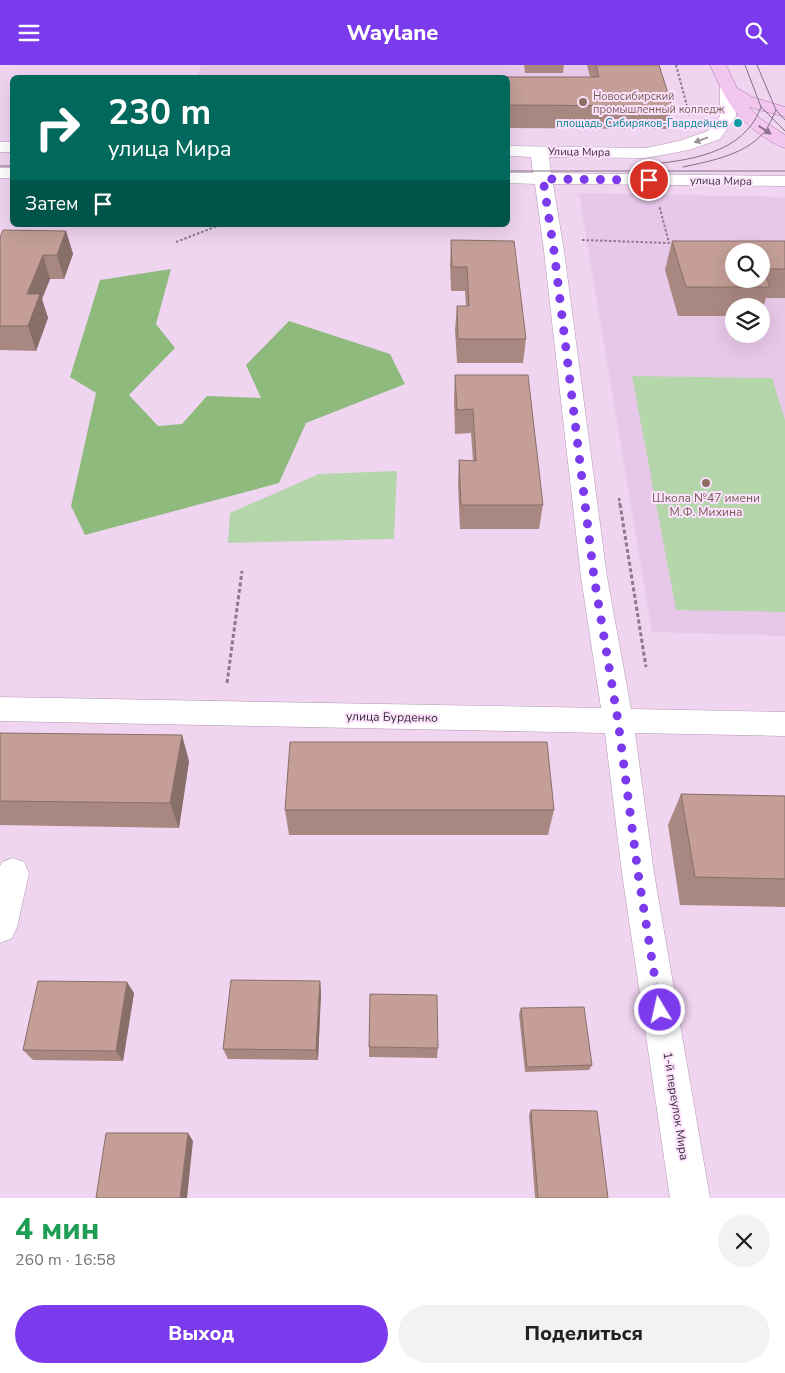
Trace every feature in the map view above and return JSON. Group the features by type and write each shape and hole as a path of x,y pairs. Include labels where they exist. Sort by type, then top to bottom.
{"main road":[{"path":"718,65 736,103 754,123 785,143"},
{"path":"728,87 746,101 785,112"}],"street":[{"name":"Улица Мира","path":"539,152 646,153 683,146 714,135 728,116 728,87"},
{"name":"улица Мира","path":"510,151 539,152"},
{"name":"1-й переулок Мира","path":"539,152 552,237 594,577 618,721 638,873 690,1198"},
{"name":"улица Мира","path":"510,179 785,181"},
{"name":"улица Бурденко","path":"0,709 785,723"},
{"path":"0,927 13,873"}],"path":[{"path":"552,237 669,243 659,205"},
{"path":"176,242 215,227"},
{"path":"224,714 242,571"}],"shaded area":[{"name":"Новосибирский промышленный колледж","path":"201,65 648,65 667,129 510,78 510,75 198,75"},
{"name":"Школа №47 имени М.Ф. Михина","path":"579,193 785,197 785,636 652,632"}],"green space":[{"path":"171,269 156,324 175,348 129,395 158,426 182,424 207,396 261,398 246,365 289,321 390,354 405,384 306,423 279,483 85,535 71,506 96,393 70,377 100,280"},
{"path":"632,376 772,378 785,420 785,612 676,610"},
{"path":"397,471 394,539 228,543 230,513 319,474"}],"building":[{"path":"596,65 659,65 672,106 510,105 510,77 599,77"},
{"path":"3,230 66,231 57,255 43,255 27,294 40,294 28,326 0,326 0,237"},
{"path":"451,240 514,241 526,339 458,339 457,306 469,306 467,267 452,267"},
{"path":"672,241 785,241 785,269 770,269 770,243 725,243 725,287 686,287"},
{"path":"455,375 528,375 543,505 461,505 459,460 476,461 473,409 457,410"},
{"path":"0,733 182,735 170,803 0,801"},
{"path":"290,742 547,742 554,810 285,810"},
{"path":"681,794 785,796 785,879 695,877"},
{"path":"231,980 320,981 316,1050 223,1049"},
{"path":"38,981 127,982 116,1051 23,1050"},
{"path":"370,994 437,995 438,1048 369,1047"},
{"path":"584,1007 592,1065 527,1067 521,1008"},
{"path":"531,1110 597,1111 608,1198 538,1198"},
{"path":"106,1133 188,1133 180,1198 96,1198"}],"tram line":[{"path":"745,65 761,107"},
{"path":"757,65 776,110"},
{"path":"642,165 695,158 712,153 741,136 753,123 761,107"},
{"path":"761,107 772,118"},
{"path":"772,118 776,110"},
{"path":"776,110 785,120"},
{"path":"683,167 729,155 751,144 760,137 772,118"},
{"path":"772,118 785,131"},
{"path":"0,166 10,166"},
{"path":"510,171 785,171"}],"place":[{"name":"Новосибирский промышленный колледж","path":"583,102"},
{"name":"площадь Сибиряков-Гвардейцев","path":"738,123"},
{"name":"Школа №47 имени М.Ф. Михина","path":"706,483"}],"route":[{"path":"649,180 543,179 554,251 594,577 618,721 638,873 660,1010"}]}
